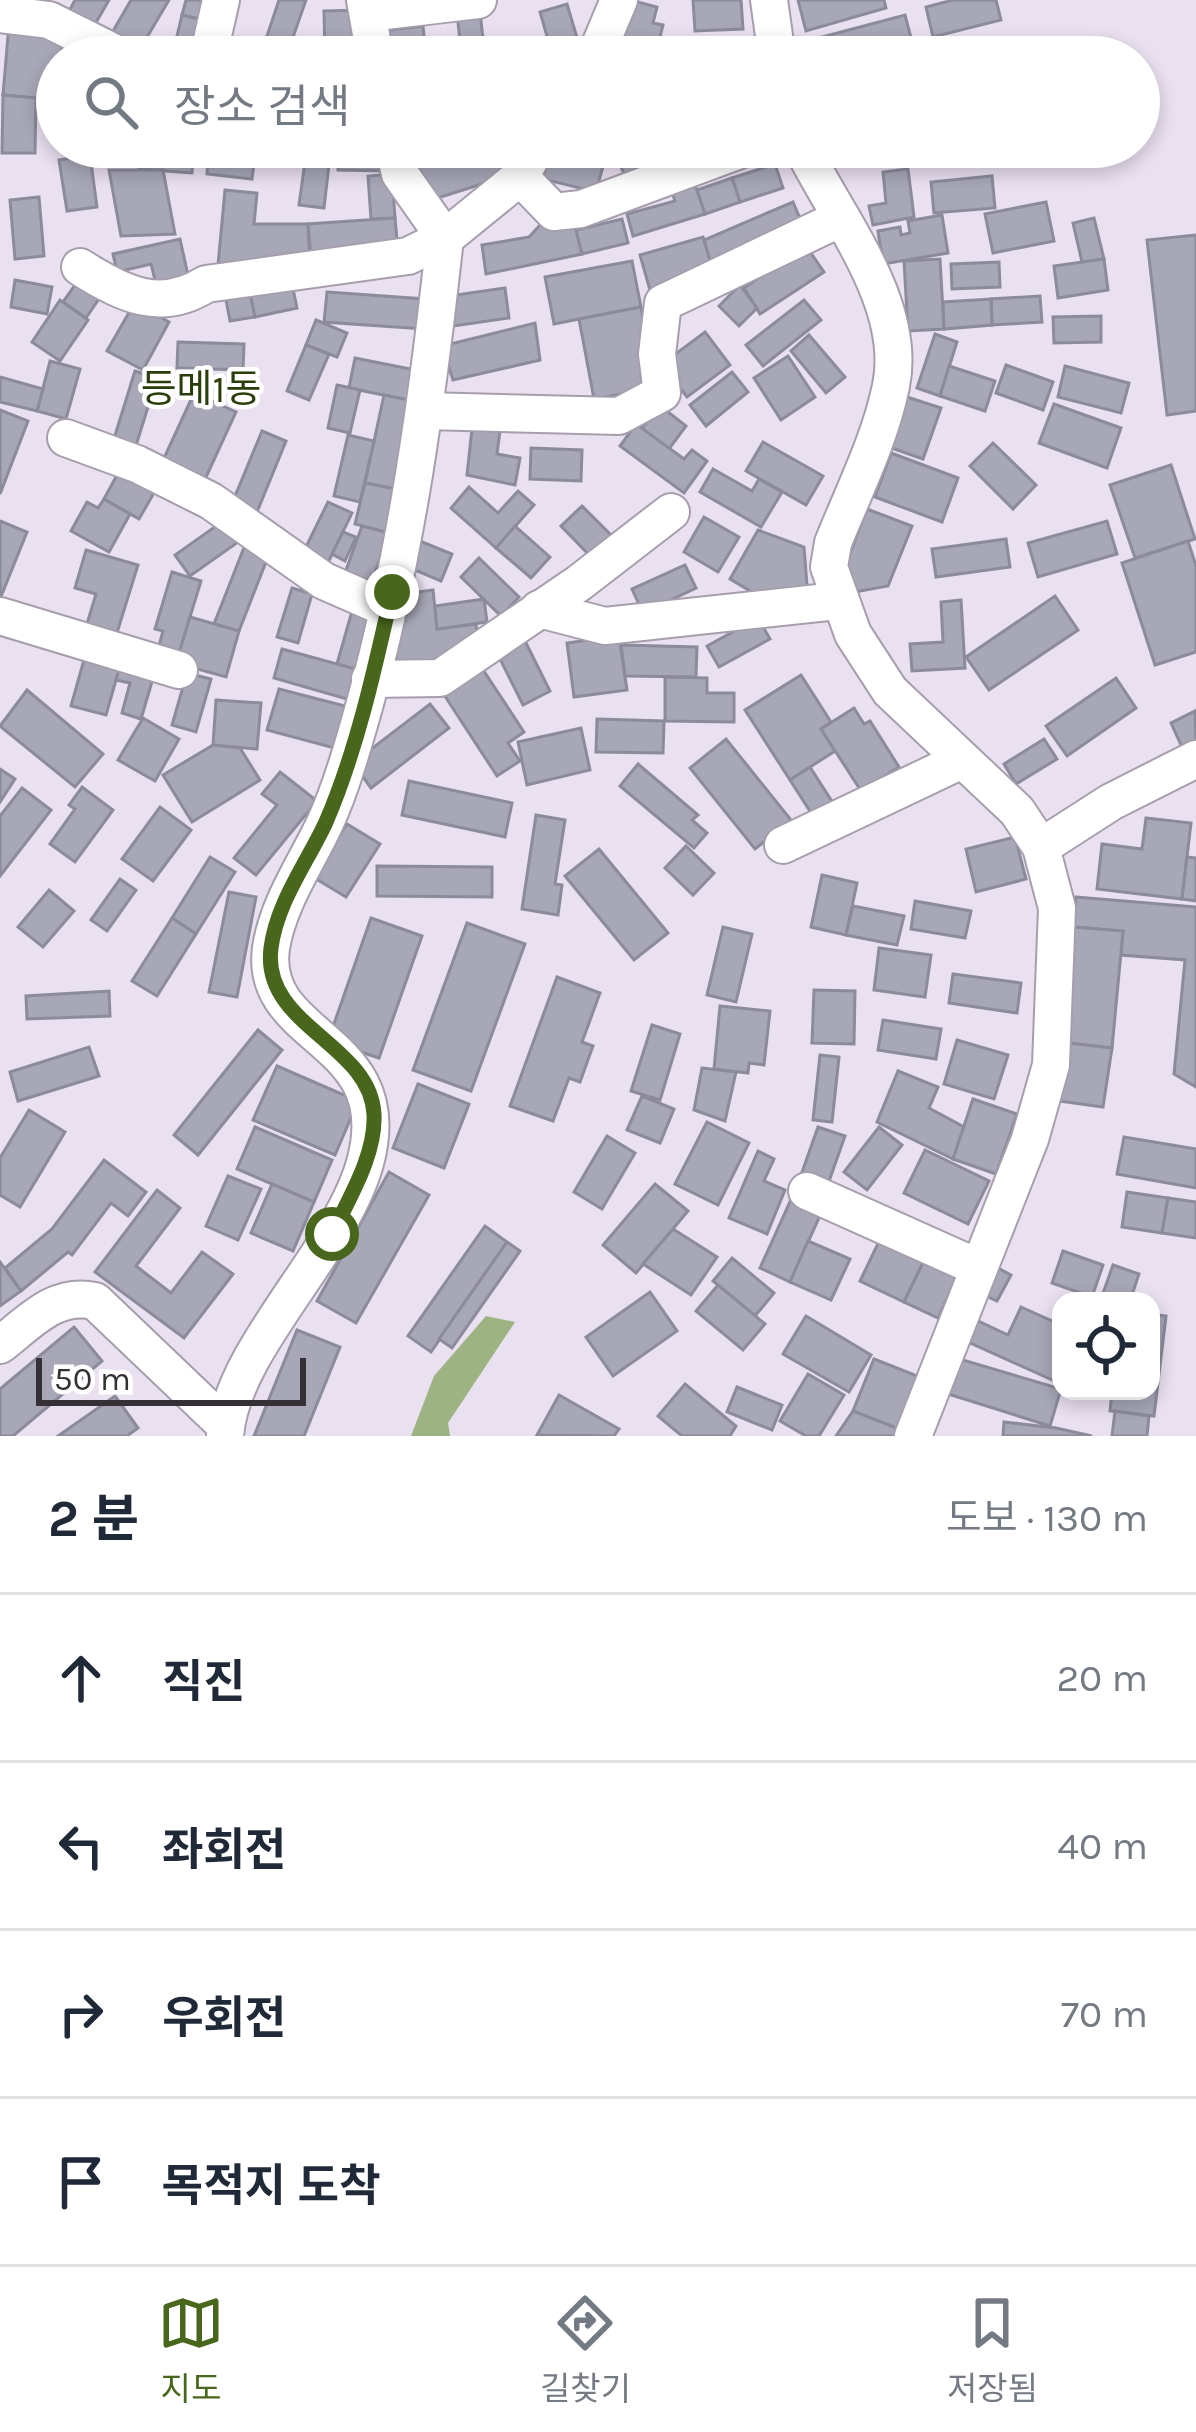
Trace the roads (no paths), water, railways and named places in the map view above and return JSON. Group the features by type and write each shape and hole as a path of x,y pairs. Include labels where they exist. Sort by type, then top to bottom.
{"street":[{"path":"213,36 221,0"},
{"path":"372,36 367,6 478,0"},
{"path":"604,36 619,0"},
{"path":"769,0 774,36"},
{"path":"0,14 49,20 81,36"},
{"path":"226,1431 237,1389 332,1234 364,1166 374,1115 359,1075 287,1006 272,979 271,949 286,898 327,820 370,679 388,609 425,410 445,238 398,168"},
{"path":"80,267 113,288 148,300 184,298 206,284 408,256 445,238 521,168"},
{"path":"531,168 554,212 580,209 691,168"},
{"path":"813,168 883,308 893,354 892,385 833,543 829,567 837,601 890,691 1017,811 1041,847 1057,908 1051,1065 1030,1139 913,1436"},
{"path":"425,410 619,416 662,393 657,354 663,304 839,218"},
{"path":"66,438 137,464 211,501 324,581 388,609"},
{"path":"370,679 440,678 671,512"},
{"path":"539,609 605,626 837,601"},
{"path":"0,616 179,670"},
{"path":"1041,847 1111,802 1196,759"},
{"path":"782,845 962,760"},
{"path":"807,1191 979,1268"},
{"path":"0,1345 57,1301 76,1297 95,1301 226,1431"}],"district":[{"name":"등메1동","path":"201,389"}]}
